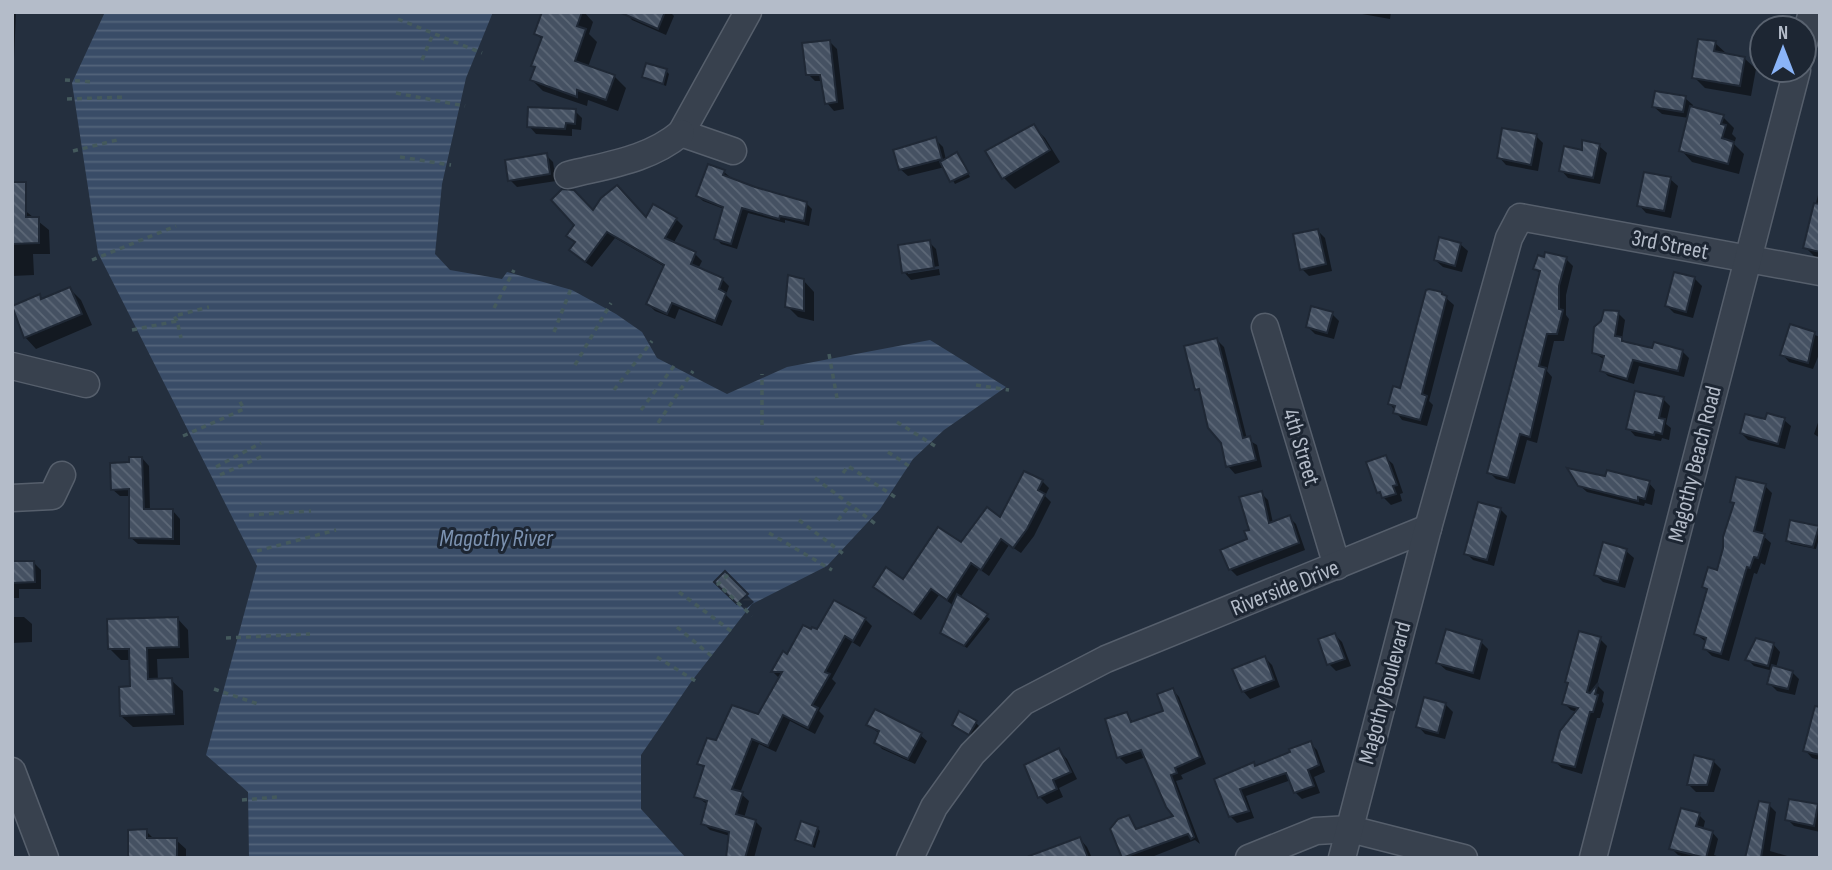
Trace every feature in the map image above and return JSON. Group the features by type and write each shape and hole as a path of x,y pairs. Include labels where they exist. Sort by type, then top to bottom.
{"street":[{"path":"568,175 647,155 666,146 681,133 748,12"},
{"name":"Magothy Beach Road","path":"1593,858 1793,84"},
{"path":"681,133 733,151"},
{"name":"3rd Street","path":"1428,528 1509,238 1520,217 1820,272"},
{"name":"4th Street","path":"1265,327 1337,566"},
{"path":"12,366 86,384"},
{"path":"12,498 52,496 62,475"},
{"name":"Riverside Drive","path":"910,858 934,807 972,754 1023,702 1106,659 1428,528"},
{"name":"Magothy Boulevard","path":"1342,858 1428,528"},
{"path":"12,771 45,858"},
{"path":"1249,858 1316,831 1350,829 1464,858"}],"path":[{"path":"398,19 482,53"},
{"path":"422,60 433,34"},
{"path":"65,80 94,82"},
{"path":"396,93 465,107"},
{"path":"66,99 126,97"},
{"path":"73,151 121,139"},
{"path":"400,157 451,165"},
{"path":"92,260 176,226"},
{"path":"494,308 514,270"},
{"path":"554,332 572,286"},
{"path":"575,365 611,303"},
{"path":"181,338 174,316 209,307"},
{"path":"132,330 177,321"},
{"path":"614,390 652,341"},
{"path":"829,354 837,398"},
{"path":"641,410 677,362"},
{"path":"658,423 693,371"},
{"path":"762,374 762,425"},
{"path":"976,385 1009,390"},
{"path":"183,436 244,409 239,400"},
{"path":"897,422 935,446"},
{"path":"216,467 261,443"},
{"path":"888,452 912,468"},
{"path":"220,475 265,456"},
{"path":"843,473 848,466 895,496"},
{"path":"816,478 877,525"},
{"path":"838,520 850,504"},
{"path":"249,514 311,511"},
{"path":"799,520 845,555"},
{"path":"257,551 336,530"},
{"path":"769,533 832,570"},
{"path":"728,576 719,584 752,616"},
{"path":"679,592 731,631"},
{"path":"677,627 715,659"},
{"path":"226,638 310,634"},
{"path":"657,657 697,682"},
{"path":"214,690 261,705"},
{"path":"242,800 278,797"}],"water":[{"name":"Magothy River","path":"105,12 493,12 466,78 442,184 435,254 450,270 502,279 507,272 572,290 642,332 657,358 727,394 787,367 930,340 1006,387 944,430 913,459 880,509 827,566 752,604 691,682 641,755 641,809 686,858 249,858 248,792 206,755 257,566 98,253 72,83"}],"building":[{"path":"542,12 582,12 577,26 586,29 575,61 615,75 606,100 577,90 577,97 530,80 535,67 531,66 542,37 534,34"},
{"path":"619,12 665,12 658,29"},
{"path":"1698,39 1716,41 1714,51 1745,57 1740,86 1692,78"},
{"path":"830,40 837,102 825,104 820,75 806,75 802,43"},
{"path":"646,63 667,69 663,84 642,77"},
{"path":"1655,91 1686,96 1683,112 1652,107"},
{"path":"1690,106 1724,115 1721,124 1726,125 1722,138 1734,142 1728,164 1679,151"},
{"path":"528,107 576,109 575,124 566,123 565,129 527,127"},
{"path":"1034,124 1050,150 1002,179 985,151"},
{"path":"1502,128 1537,134 1531,165 1497,158"},
{"path":"936,137 942,159 899,170 893,150"},
{"path":"1582,140 1600,144 1593,178 1559,171 1564,146 1582,150"},
{"path":"957,152 969,173 950,182 940,162"},
{"path":"547,153 550,174 508,181 505,160"},
{"path":"708,164 725,170 723,175 807,202 804,221 780,216 779,219 742,208 731,244 714,239 723,207 696,196"},
{"path":"1644,172 1671,177 1664,211 1637,206"},
{"path":"12,182 26,182 26,217 39,217 39,243 12,244"},
{"path":"617,185 646,217 653,204 677,218 665,238 696,252 691,264 723,278 719,289 726,293 715,321 672,303 667,314 646,304 664,265 607,232 585,262 569,250 575,242 566,236 574,225 551,200 562,189 574,190 593,210 601,198"},
{"path":"1814,203 1820,204 1820,252 1803,248"},
{"path":"1318,229 1326,264 1300,270 1293,234"},
{"path":"1439,237 1461,243 1455,266 1434,260"},
{"path":"930,240 934,268 902,273 898,245"},
{"path":"1545,252 1567,257 1559,286 1559,309 1563,310 1557,334 1547,334 1539,366 1546,368 1530,437 1520,434 1508,478 1487,473 1540,271 1533,269 1538,255 1544,257"},
{"path":"1674,272 1695,277 1686,312 1665,306"},
{"path":"788,275 804,279 804,311 785,307"},
{"path":"70,287 82,314 24,338 12,306 40,294 41,299"},
{"path":"1426,290 1447,296 1422,394 1427,396 1420,420 1393,413 1395,406 1388,404 1393,386 1400,388"},
{"path":"1311,306 1333,312 1327,333 1306,327"},
{"path":"1604,310 1619,311 1615,336 1622,337 1622,341 1652,348 1654,342 1683,350 1678,371 1633,360 1627,379 1600,371 1604,356 1592,353 1594,327 1601,321"},
{"path":"1790,324 1815,332 1808,363 1780,355"},
{"path":"1217,338 1243,438 1250,436 1256,460 1226,467 1221,443 1208,428 1199,389 1195,390 1184,346"},
{"path":"1635,391 1664,397 1659,418 1665,419 1662,434 1626,429"},
{"path":"1767,413 1785,418 1778,444 1740,433 1745,414 1765,419"},
{"path":"1386,455 1397,485 1393,486 1396,494 1382,498 1380,492 1377,493 1366,462"},
{"path":"129,457 142,457 144,509 173,509 173,539 129,538 129,489 111,490 110,463 129,462"},
{"path":"1567,468 1605,476 1607,470 1650,481 1645,499 1638,497 1638,501 1578,486"},
{"path":"1024,471 1043,480 1038,490 1045,494 1027,529 1013,548 1001,539 981,570 971,563 947,600 931,589 913,614 873,587 886,567 903,579 938,527 961,542 987,507 1000,517"},
{"path":"1736,477 1766,484 1754,531 1765,534 1758,558 1754,557 1750,568 1747,567 1721,654 1703,649 1706,638 1694,634 1707,589 1702,587 1708,567 1717,570 1723,548 1723,537 1734,503 1730,502"},
{"path":"1262,491 1269,523 1290,515 1299,543 1229,570 1220,550 1247,539 1244,531 1249,530 1239,497"},
{"path":"1478,502 1501,508 1487,560 1464,554"},
{"path":"1790,520 1819,526 1813,547 1786,541"},
{"path":"1603,542 1627,549 1618,582 1594,575"},
{"path":"12,561 34,561 35,582 12,583"},
{"path":"725,571 748,594 737,604 714,582"},
{"path":"957,594 988,614 964,646 940,633"},
{"path":"834,600 866,618 853,641 845,636 825,672 830,674 812,705 818,708 808,728 783,715 768,746 752,739 732,789 743,792 736,814 756,820 745,858 726,858 729,832 701,824 707,801 694,797 704,766 697,764 707,738 716,740 732,705 758,714 782,672 771,672 783,651 787,654 803,625 817,629"},
{"path":"178,617 179,647 147,648 148,679 172,678 174,714 120,716 119,687 130,686 129,649 108,649 107,619"},
{"path":"1446,629 1482,640 1473,673 1436,663"},
{"path":"1579,631 1601,637 1587,692 1590,693 1598,683 1595,694 1598,695 1593,712 1590,712 1575,767 1552,762 1560,731 1578,708 1562,704"},
{"path":"1335,633 1345,659 1327,665 1318,639"},
{"path":"1756,638 1774,643 1768,666 1745,660"},
{"path":"1265,656 1274,680 1242,692 1232,669"},
{"path":"1772,665 1793,671 1788,689 1767,684"},
{"path":"1173,688 1200,757 1175,768 1177,773 1171,775 1194,837 1191,839 1188,834 1122,858 1110,829 1118,819 1129,815 1136,829 1173,816 1166,807 1141,750 1117,758 1105,719 1127,712 1131,722 1163,711 1157,694"},
{"path":"1424,697 1446,703 1438,733 1416,727"},
{"path":"1815,706 1820,707 1820,755 1803,751"},
{"path":"875,709 922,733 908,759 874,743 879,731 866,725"},
{"path":"959,711 977,721 969,735 952,725"},
{"path":"1311,741 1319,765 1308,770 1314,786 1294,793 1286,773 1240,789 1249,811 1229,817 1214,779 1254,762 1255,766"},
{"path":"1059,748 1071,772 1053,780 1057,789 1038,798 1024,765"},
{"path":"1694,755 1714,760 1707,785 1687,785"},
{"path":"1789,799 1818,804 1814,826 1785,820"},
{"path":"1759,801 1770,803 1761,858 1745,858"},
{"path":"1681,808 1700,813 1696,826 1713,831 1706,858 1669,849"},
{"path":"801,821 818,827 812,846 795,840"},
{"path":"147,829 147,838 177,838 177,858 128,858 128,830"},
{"path":"1080,837 1088,858 1029,856"}]}
